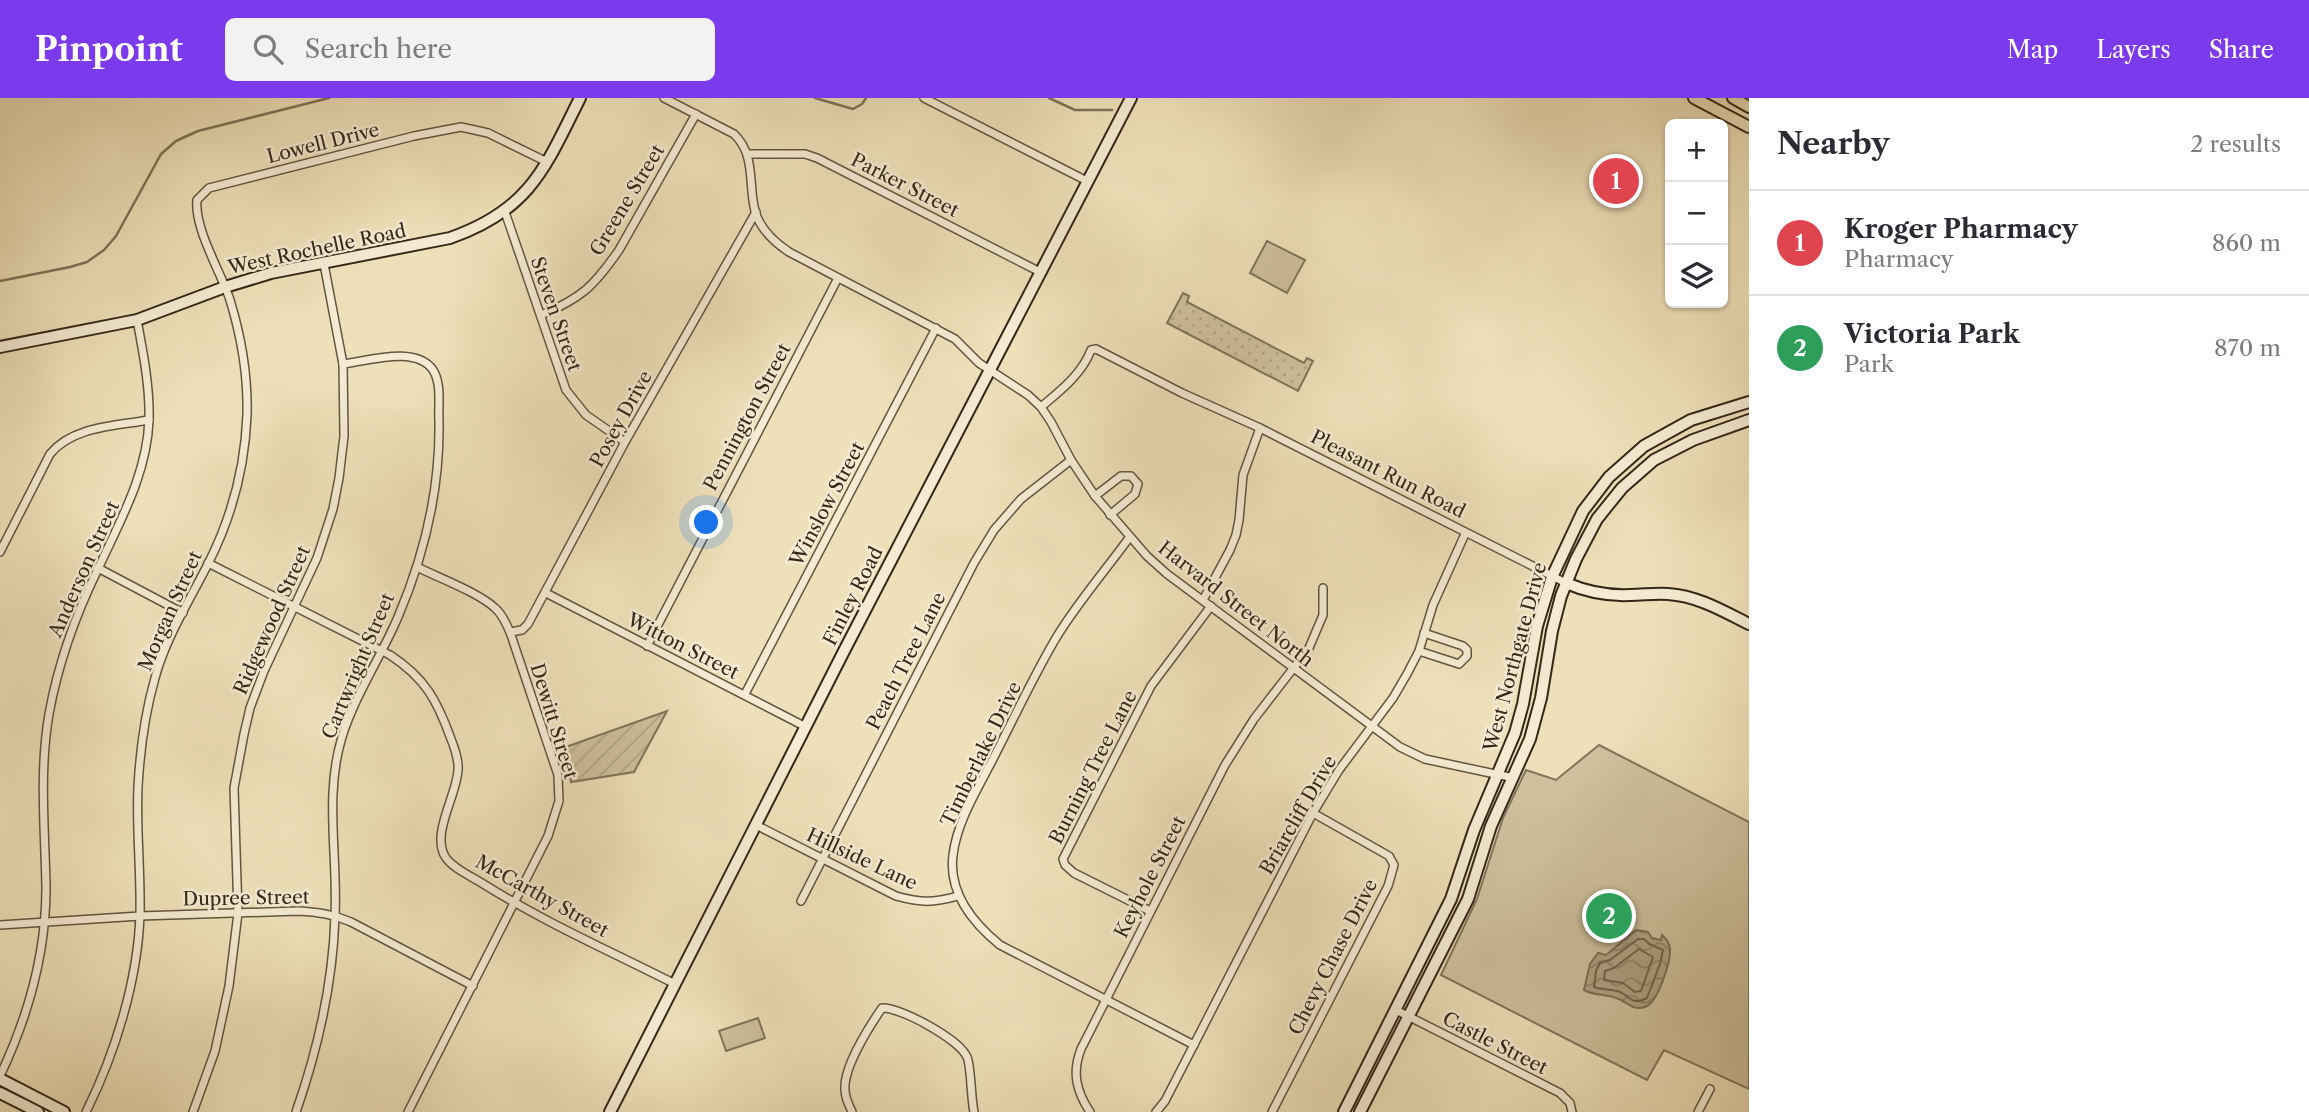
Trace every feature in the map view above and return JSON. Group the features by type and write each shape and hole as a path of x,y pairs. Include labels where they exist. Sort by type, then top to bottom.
{"main road":[{"path":"1694,98 1749,127"},
{"path":"1733,98 1749,107"}],"street":[{"name":"West Rochelle Road","path":"0,347 137,320 271,273 450,238 485,224 505,212 533,184 547,163 580,98"},
{"path":"664,98 734,134 748,155"},
{"path":"924,98 1087,181"},
{"name":"Finley Road","path":"610,1112 1130,98"},
{"name":"Greene Street","path":"541,315 575,300 592,286 619,250 696,114"},
{"name":"Lowell Drive","path":"196,209 199,196 209,188 414,136 461,127 488,133 547,163"},
{"name":"Parker Street","path":"748,155 805,154 817,158 1040,272"},
{"name":"Harvard Street North","path":"748,155 756,212 765,231 776,243 789,253 955,339 979,363 1014,384 1041,407 1071,460 1110,515 1129,538 1167,574 1400,747 1425,759 1514,778"},
{"name":"Morgan Street","path":"86,1112 124,1013 140,916 138,790 145,726 155,677 228,519 238,484 246,428 243,364 229,299 196,209"},
{"name":"Steven Street","path":"505,212 566,390 586,415 625,442"},
{"name":"Posey Drive","path":"510,632 522,630 528,624 625,442 756,212"},
{"name":"Ridgewood Street","path":"194,1112 215,1051 229,986 237,914 234,788 250,708 264,670 317,558 333,509 344,436 343,364 324,264"},
{"name":"Pennington Street","path":"647,646 838,278"},
{"name":"Anderson Street","path":"0,1078 26,1014 39,962 46,889 42,812 44,755 50,711 68,637 130,504 146,444 149,420 144,360 137,320"},
{"name":"Winslow Street","path":"745,694 936,328"},
{"name":"Pleasant Run Road","path":"1041,407 1062,390 1083,367 1091,350 1096,349 1182,393 1260,428 1566,583 1610,595 1654,593 1683,596 1710,605 1749,624"},
{"name":"Cartwright Street","path":"296,1112 318,1041 330,979 335,915 331,802 335,765 342,736 382,652 417,567 432,501 439,442 438,384 434,371 418,358 408,355 343,364"},
{"path":"1745,403 1748,421"},
{"name":"West Northgate Drive","path":"1344,1112 1447,908 1523,704 1532,649 1552,577 1583,511 1609,477 1636,452 1691,420 1745,403"},
{"path":"0,552 50,454 57,446 79,433 149,420"},
{"name":"West Northgate Drive","path":"1360,1112 1468,899 1491,826 1530,739 1541,698 1555,620 1566,583 1597,519 1622,488 1654,460 1693,440 1748,421"},
{"path":"1203,600 1236,535 1243,475 1260,428"},
{"name":"Peach Tree Lane","path":"801,901 974,563 994,530 1021,499 1071,460"},
{"path":"1095,496 1121,476 1131,476 1138,484 1135,494 1110,515"},
{"path":"1609,477 1622,488"},
{"name":"Briarcliff Drive","path":"1156,1112 1165,1101 1313,813 1339,770 1393,698 1419,651 1433,605 1465,534"},
{"name":"Timberlake Drive","path":"1129,538 1057,636 962,821 953,855 958,895 979,928 1000,945 1194,1045"},
{"name":"McCarthy Street","path":"208,563 382,652 415,673 434,697 458,759 457,778 441,835 442,850 455,866 514,903 675,984"},
{"name":"Dewitt Street","path":"408,1112 548,836 557,813 559,788 558,775 502,615 494,606 417,567"},
{"path":"98,568 183,613"},
{"name":"Keyhole Street","path":"1090,1112 1077,1089 1076,1069 1081,1049 1224,765 1254,719 1308,648 1324,615 1323,588"},
{"name":"Witton Street","path":"546,593 806,727"},
{"name":"Burning Tree Lane","path":"1150,911 1074,873 1065,865 1063,859 1152,687 1211,606"},
{"path":"1419,651 1459,664 1467,656 1467,650 1463,646 1424,633"},
{"name":"Chevy Chase Drive","path":"1272,1112 1388,886 1394,866 1393,860 1383,851 1313,813"},
{"name":"Hillside Lane","path":"756,825 896,896 920,902 958,895"},
{"name":"Dupree Street","path":"0,925 140,916 298,911 335,915 473,986"},
{"path":"852,1112 845,1093 850,1066 882,1009 898,1010 952,1040 967,1057 974,1112"},
{"name":"Castle Street","path":"1396,1010 1560,1093 1570,1103 1572,1112"},
{"path":"0,1078 64,1112"},
{"path":"1698,1112 1710,1088"},
{"path":"0,1093 38,1112"}],"shaded area":[{"path":"1267,241 1305,260 1287,293 1250,273"},
{"path":"1183,293 1189,296 1187,302 1304,363 1307,358 1313,361 1298,391 1167,323"},
{"path":"667,711 634,772 571,782 563,748"},
{"path":"1599,745 1749,822 1749,1089 1664,1050 1647,1080 1441,975 1477,899 1503,818 1526,770 1556,780"},
{"path":"758,1018 765,1038 726,1051 719,1031"}],"water":[{"path":"1636,930 1648,932 1652,938 1661,940 1662,935 1670,948 1663,981 1650,1004 1636,1008 1620,999 1584,990 1590,964 1598,953 1606,955"}],"waterway":[{"path":"0,281 87,262 104,250 116,236 161,154 176,141 198,131 329,98"},
{"path":"815,98 853,109 866,98"},
{"path":"1049,98 1075,110 1112,110"}],"place":[{"name":"Kroger Pharmacy","path":"1616,181"},
{"name":"Victoria Park","path":"1609,916"}]}
